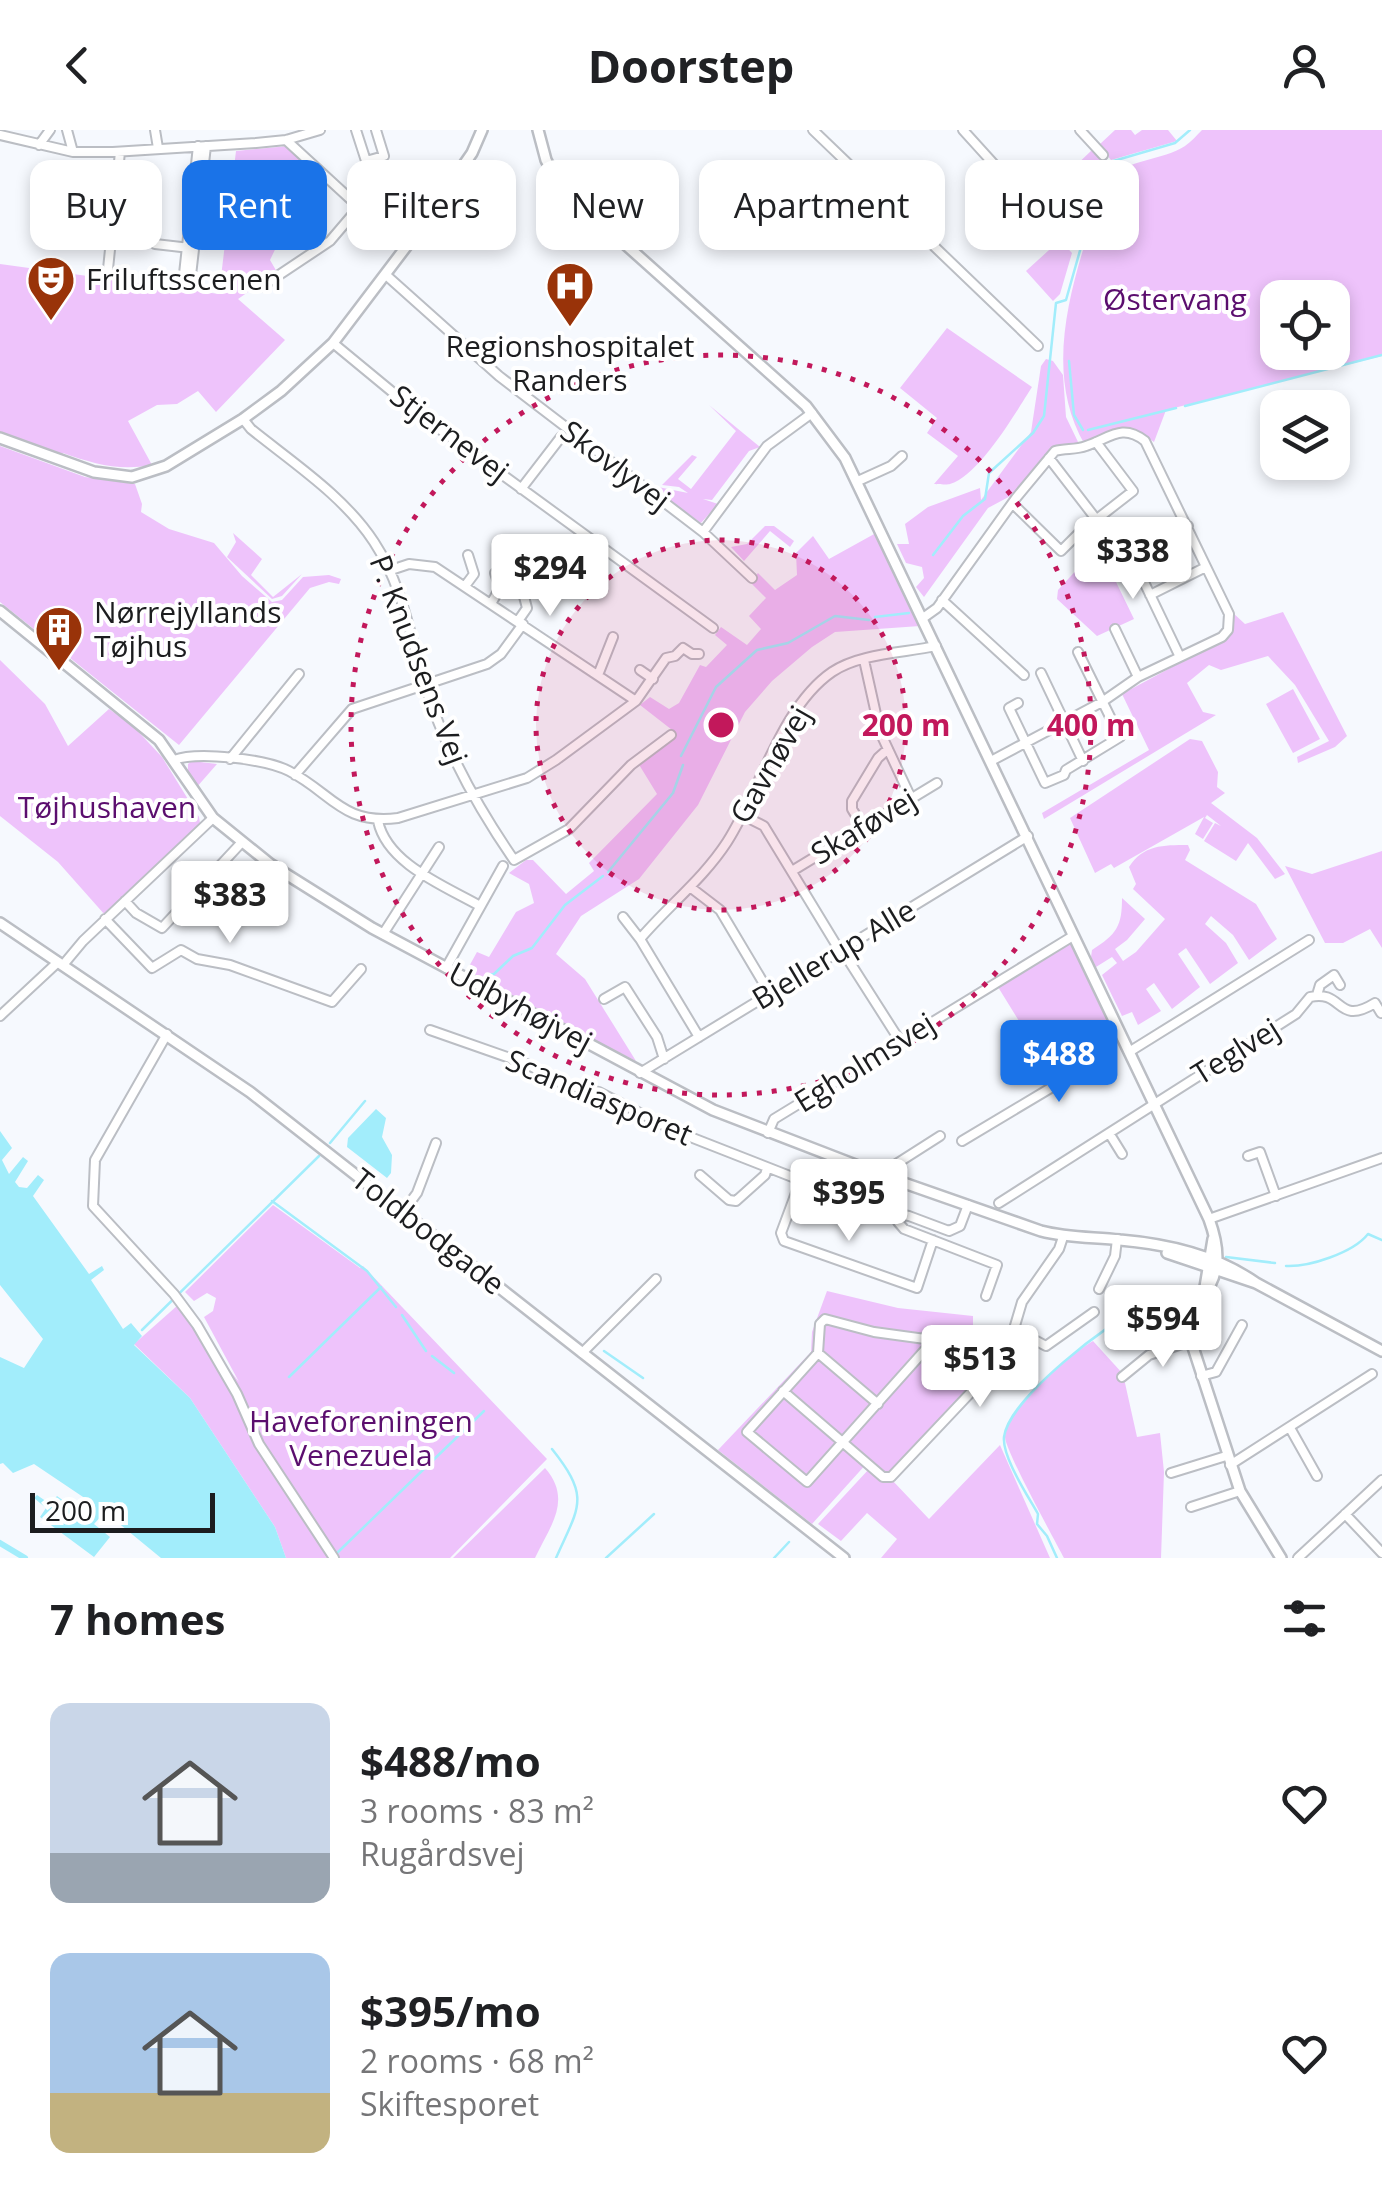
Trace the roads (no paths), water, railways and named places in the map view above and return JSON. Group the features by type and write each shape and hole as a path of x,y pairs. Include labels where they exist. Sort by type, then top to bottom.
{"street":[{"path":"39,145 50,130"},
{"path":"68,130 73,152"},
{"path":"155,130 158,148"},
{"path":"0,134 73,152 120,152 286,140 320,130"},
{"path":"356,130 366,162 384,156 376,130"},
{"path":"0,438 94,472 132,477 166,466 243,419 333,344 386,276 472,152 482,130"},
{"path":"538,130 546,160 559,185 812,413 858,481 1209,1219 1214,1233 1214,1266 1191,1326 1191,1341 1240,1491 1281,1558"},
{"path":"813,130 1038,346"},
{"path":"963,130 990,160"},
{"path":"1080,130 1103,155"},
{"path":"261,286 330,241 359,207 286,140"},
{"path":"162,245 190,249 202,146"},
{"path":"108,269 120,152"},
{"name":"Skovlyvej","path":"386,276 499,376 703,532 752,578"},
{"name":"Stjernevej","path":"333,344 419,414 713,628"},
{"path":"703,532 768,446 812,413"},
{"name":"P. Knudsens Vej","path":"243,419 350,512 370,536 390,570 441,730 472,796 514,860 569,829 631,766 671,734"},
{"path":"923,618 942,600 1048,458 1065,448 1083,448 1112,432 1136,434 1146,442 1229,614 1228,630 1222,638 1138,677 1065,723 991,760"},
{"path":"522,488 561,437"},
{"path":"1013,504 1061,552 1133,491 1096,442"},
{"path":"858,481 891,466 902,456"},
{"path":"1048,458 1096,519"},
{"path":"1130,553 1188,526"},
{"path":"1118,530 1180,657"},
{"path":"435,567 440,554"},
{"path":"465,586 474,574 468,555"},
{"path":"390,570 409,564 435,567 636,701"},
{"path":"1150,595 1206,567"},
{"path":"492,602 500,588 495,573"},
{"path":"295,775 352,709 495,660 527,608 522,589"},
{"path":"942,600 1024,675"},
{"name":"Udbyhøjvej","path":"0,611 159,740 213,818 270,864 384,934 640,1074 768,1133 968,1205 1063,1236 1135,1242 1214,1266 1256,1283 1382,1351"},
{"path":"1115,629 1138,677"},
{"path":"598,675 613,637"},
{"name":"Gavnøvej","path":"640,939 690,888 726,843 788,726 833,672 864,660 936,646"},
{"path":"174,760 191,755 276,765 342,810 378,821 398,818 540,772 636,701 666,658 676,656 683,648 699,654"},
{"path":"1018,703 1009,708 1045,783 1064,775 1066,770 1120,737 1078,652"},
{"path":"864,660 876,719 911,798"},
{"path":"640,670 653,679"},
{"path":"1041,673 1083,761"},
{"path":"230,759 300,674"},
{"path":"863,828 852,809 852,801 878,758 888,749"},
{"name":"Skaføvej","path":"792,871 936,783"},
{"path":"742,816 764,826 900,1041"},
{"path":"0,1016 213,818"},
{"path":"378,821 389,845 423,873 480,906"},
{"name":"Bjellerup Alle","path":"640,1074 1028,836"},
{"path":"125,901 158,929 162,928 242,842"},
{"path":"384,934 439,846"},
{"path":"235,916 270,864"},
{"path":"446,968 503,866"},
{"path":"690,888 720,910 770,994"},
{"path":"624,916 699,1038"},
{"path":"105,920 152,968 181,950 332,1002 360,969"},
{"name":"Toldbodgade","path":"0,923 250,1092 844,1558"},
{"name":"Egholmsvej","path":"768,1133 774,1119 1072,936"},
{"path":"1129,1052 1309,940"},
{"name":"Teglvej","path":"998,1203 1296,1014 1317,995 1320,985 1334,976 1340,986"},
{"path":"604,999 624,987 657,1036 664,1059"},
{"path":"1317,995 1326,996 1351,1012 1359,1013 1375,1003 1382,1013"},
{"path":"962,1141 1059,1083 1048,1066 1116,1026"},
{"name":"Scandiasporet","path":"430,1030 527,1064 563,1084 599,1092 675,1131 879,1212 902,1215 949,1231 960,1226 968,1205"},
{"path":"167,1034 95,1160 93,1206 180,1302 237,1394 258,1444 277,1476 334,1558"},
{"path":"1109,1132 1122,1154"},
{"path":"884,1176 940,1136"},
{"path":"403,1212 417,1193 436,1143"},
{"path":"1248,1156 1260,1152 1276,1196"},
{"path":"1209,1219 1382,1158"},
{"name":"Scandiasporet","path":"700,1174 729,1200 736,1200 766,1174 767,1168"},
{"path":"800,1182 781,1233 784,1240 916,1288 933,1240"},
{"path":"902,1215 900,1226 997,1264 986,1296"},
{"path":"783,1391 883,1477 891,1477 992,1370 1014,1329 1022,1302 1063,1236"},
{"path":"1099,1288 1115,1256 1117,1240"},
{"path":"582,1353 656,1279"},
{"path":"1014,1329 1046,1346 1094,1312"},
{"path":"932,1342 807,1482 747,1432 818,1353 820,1324 825,1319 874,1332 969,1345"},
{"path":"1201,1376 1216,1372 1242,1325"},
{"path":"1122,1377 1150,1355 1191,1341"},
{"path":"818,1353 878,1404"},
{"path":"1171,1473 1228,1460 1290,1428 1372,1374"},
{"path":"1290,1428 1316,1476"},
{"path":"1298,1558 1382,1480"},
{"path":"1191,1506 1240,1491"},
{"path":"1346,1514 1382,1553"}],"water":[{"path":"376,1109 386,1118 382,1137 392,1155 387,1178 347,1147 348,1138"},
{"path":"0,1131 12,1148 2,1160 9,1174 23,1157 28,1161 15,1182 19,1187 27,1188 38,1175 44,1180 33,1196 89,1274 102,1266 104,1270 91,1280 123,1329 131,1323 142,1336 134,1345 190,1398 275,1527 286,1558 161,1558 105,1512 94,1524 110,1537 94,1557 40,1517 46,1508 34,1498 37,1495 50,1504 57,1496 86,1517 95,1505 34,1464 13,1473 0,1464 0,1357 24,1368 43,1339 0,1285"}],"waterway":[{"path":"933,555 963,516 985,499 989,473 1033,433 1044,416 1056,303 1066,300 1098,187 1105,176 1103,171 1110,162 1175,143 1190,130"},
{"path":"1185,406 1382,355"},
{"path":"1069,361 1074,415 1083,430"},
{"path":"1088,430 1176,408"},
{"path":"875,617 909,613"},
{"path":"681,756 716,687 757,650 788,643 835,616 869,620"},
{"path":"608,872 673,793 683,765"},
{"path":"486,975 494,974 513,956 532,948 565,905 603,876"},
{"path":"330,1143 365,1101"},
{"path":"142,1330 319,1156"},
{"path":"272,1201 367,1271 396,1307"},
{"path":"1286,1266 1330,1258 1368,1234 1382,1240"},
{"path":"1226,1257 1275,1263"},
{"path":"289,1377 381,1287"},
{"path":"1057,1558 1037,1524 1038,1514 1007,1455 1004,1437 1010,1421 1023,1402 1063,1362 1109,1327 1145,1305 1182,1299"},
{"path":"402,1315 426,1351"},
{"path":"604,1351 643,1378"},
{"path":"432,1356 454,1373"},
{"path":"337,1553 484,1411"},
{"path":"552,1449 572,1479 577,1502 556,1558"},
{"path":"606,1558 654,1514"},
{"path":"774,1558 789,1542"},
{"path":"0,1543 25,1558"}],"place":[{"name":"Friluftsscenen","path":"51,322"},
{"name":"Regionshospitalet Randers","path":"570,328"},
{"name":"Nørrejyllands Tøjhus","path":"59,672"}],"park label":[{"name":"Østervang","path":"1175,300"},
{"name":"Tøjhushaven","path":"107,808"},
{"name":"Haveforeningen Venezuela","path":"361,1439"}]}
